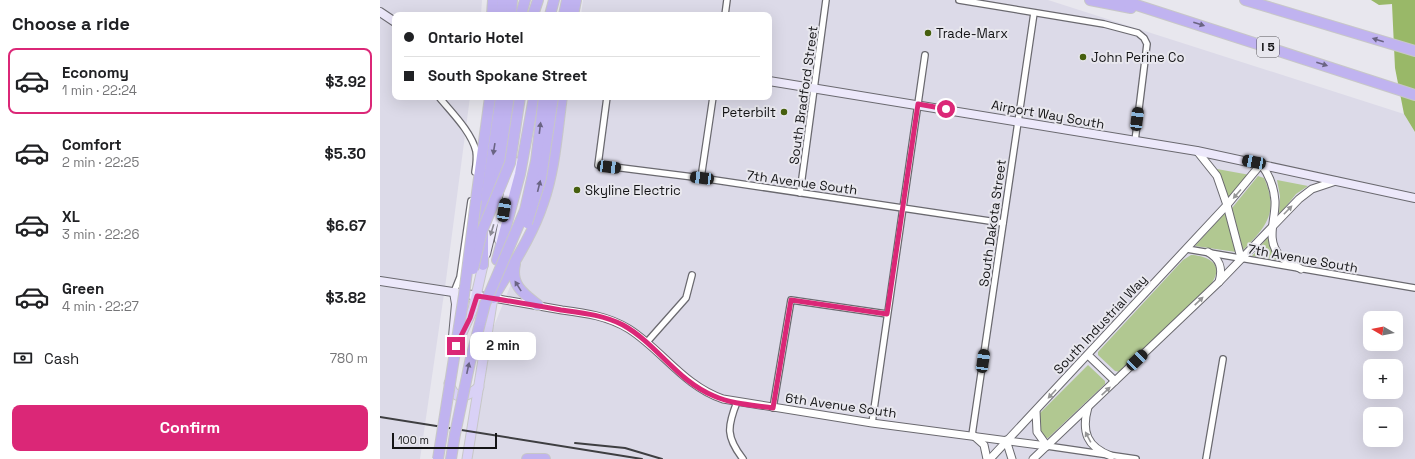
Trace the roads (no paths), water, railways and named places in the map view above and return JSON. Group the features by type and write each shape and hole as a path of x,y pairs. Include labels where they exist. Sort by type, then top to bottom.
{"highway":[{"path":"492,12 493,0"},
{"path":"501,12 503,0"},
{"path":"511,12 512,0"},
{"path":"523,12 525,0"},
{"path":"534,12 538,0"},
{"path":"551,12 555,0"},
{"path":"555,0 555,12"},
{"path":"565,12 567,0"},
{"path":"574,12 576,0"},
{"path":"1090,0 1182,18"},
{"name":"I 5","path":"1122,0 1182,18 1415,95"},
{"path":"1245,0 1415,51"},
{"path":"476,200 478,157 485,100"},
{"path":"437,459 459,293 476,200 490,100"},
{"path":"483,266 484,210 499,171 504,111 502,100"},
{"path":"504,111 509,100"},
{"path":"459,293 472,277 482,231 509,169 521,100"},
{"path":"497,260 522,165 533,100"},
{"path":"451,459 464,390 489,292 524,210 536,161 544,100"},
{"path":"480,325 499,280 524,229 535,201 542,173 553,100"},
{"path":"493,298 531,232 542,206 550,180 562,100"},
{"path":"516,259 513,274 515,282 523,293 538,305"},
{"path":"527,459 545,459"}],"main road":[{"path":"380,12 392,20"},
{"name":"Airport Way South","path":"772,81 918,104 1197,151 1415,198"},
{"path":"466,459 493,298 500,233 506,196 514,163 522,100"},
{"path":"452,358 470,318 477,296 496,216 506,196"},
{"name":"6th Avenue South","path":"380,281 493,298"},
{"path":"437,459 452,358 456,304 459,293"},
{"path":"448,380 451,391 458,396 468,396 479,387"}],"street":[{"path":"725,12 727,0"},
{"name":"South Bradford Street","path":"800,193 826,0"},
{"path":"960,0 1104,24 1138,33 1144,38 1147,44 1135,141"},
{"name":"South Dakota Street","path":"972,435 1034,13"},
{"path":"872,423 925,55"},
{"path":"440,100 466,131 476,150 475,174 459,293"},
{"name":"7th Avenue South","path":"607,100 598,165 702,178 1003,223"},
{"path":"702,178 713,100"},
{"path":"1197,151 1217,176 1242,258"},
{"path":"1262,164 1269,174 1274,190 1275,203 1272,239 1274,248 1280,256 1301,269"},
{"name":"South Industrial Way","path":"989,459 1036,411 1187,249 1262,164"},
{"path":"1033,459 1219,282 1299,199 1312,189 1338,181"},
{"name":"7th Avenue South","path":"1187,249 1415,288"},
{"path":"1208,252 1219,261 1221,273 1219,282"},
{"path":"647,342 686,298 692,274"},
{"name":"6th Avenue South","path":"493,298 579,311 607,318 629,329 647,342 681,375 702,390 714,396 737,402 872,423 972,435 1136,459"},
{"path":"773,408 791,300 887,314"},
{"path":"1088,355 1115,381"},
{"path":"1206,459 1223,359"},
{"path":"737,402 730,419 730,437 743,459"},
{"path":"1088,407 1084,422 1088,437 1101,452 1111,456"},
{"path":"1036,411 1037,432 1047,446"},
{"path":"972,435 984,445 989,459"},
{"path":"1006,440 1012,459"}],"railway":[{"path":"380,417 642,459"},
{"path":"575,443 625,448 662,459"}],"place":[{"name":"Trade-Marx","path":"928,33"},
{"name":"John Perine Co","path":"1083,57"},
{"name":"Peterbilt","path":"784,112"},
{"name":"Skyline Electric","path":"577,190"}]}
